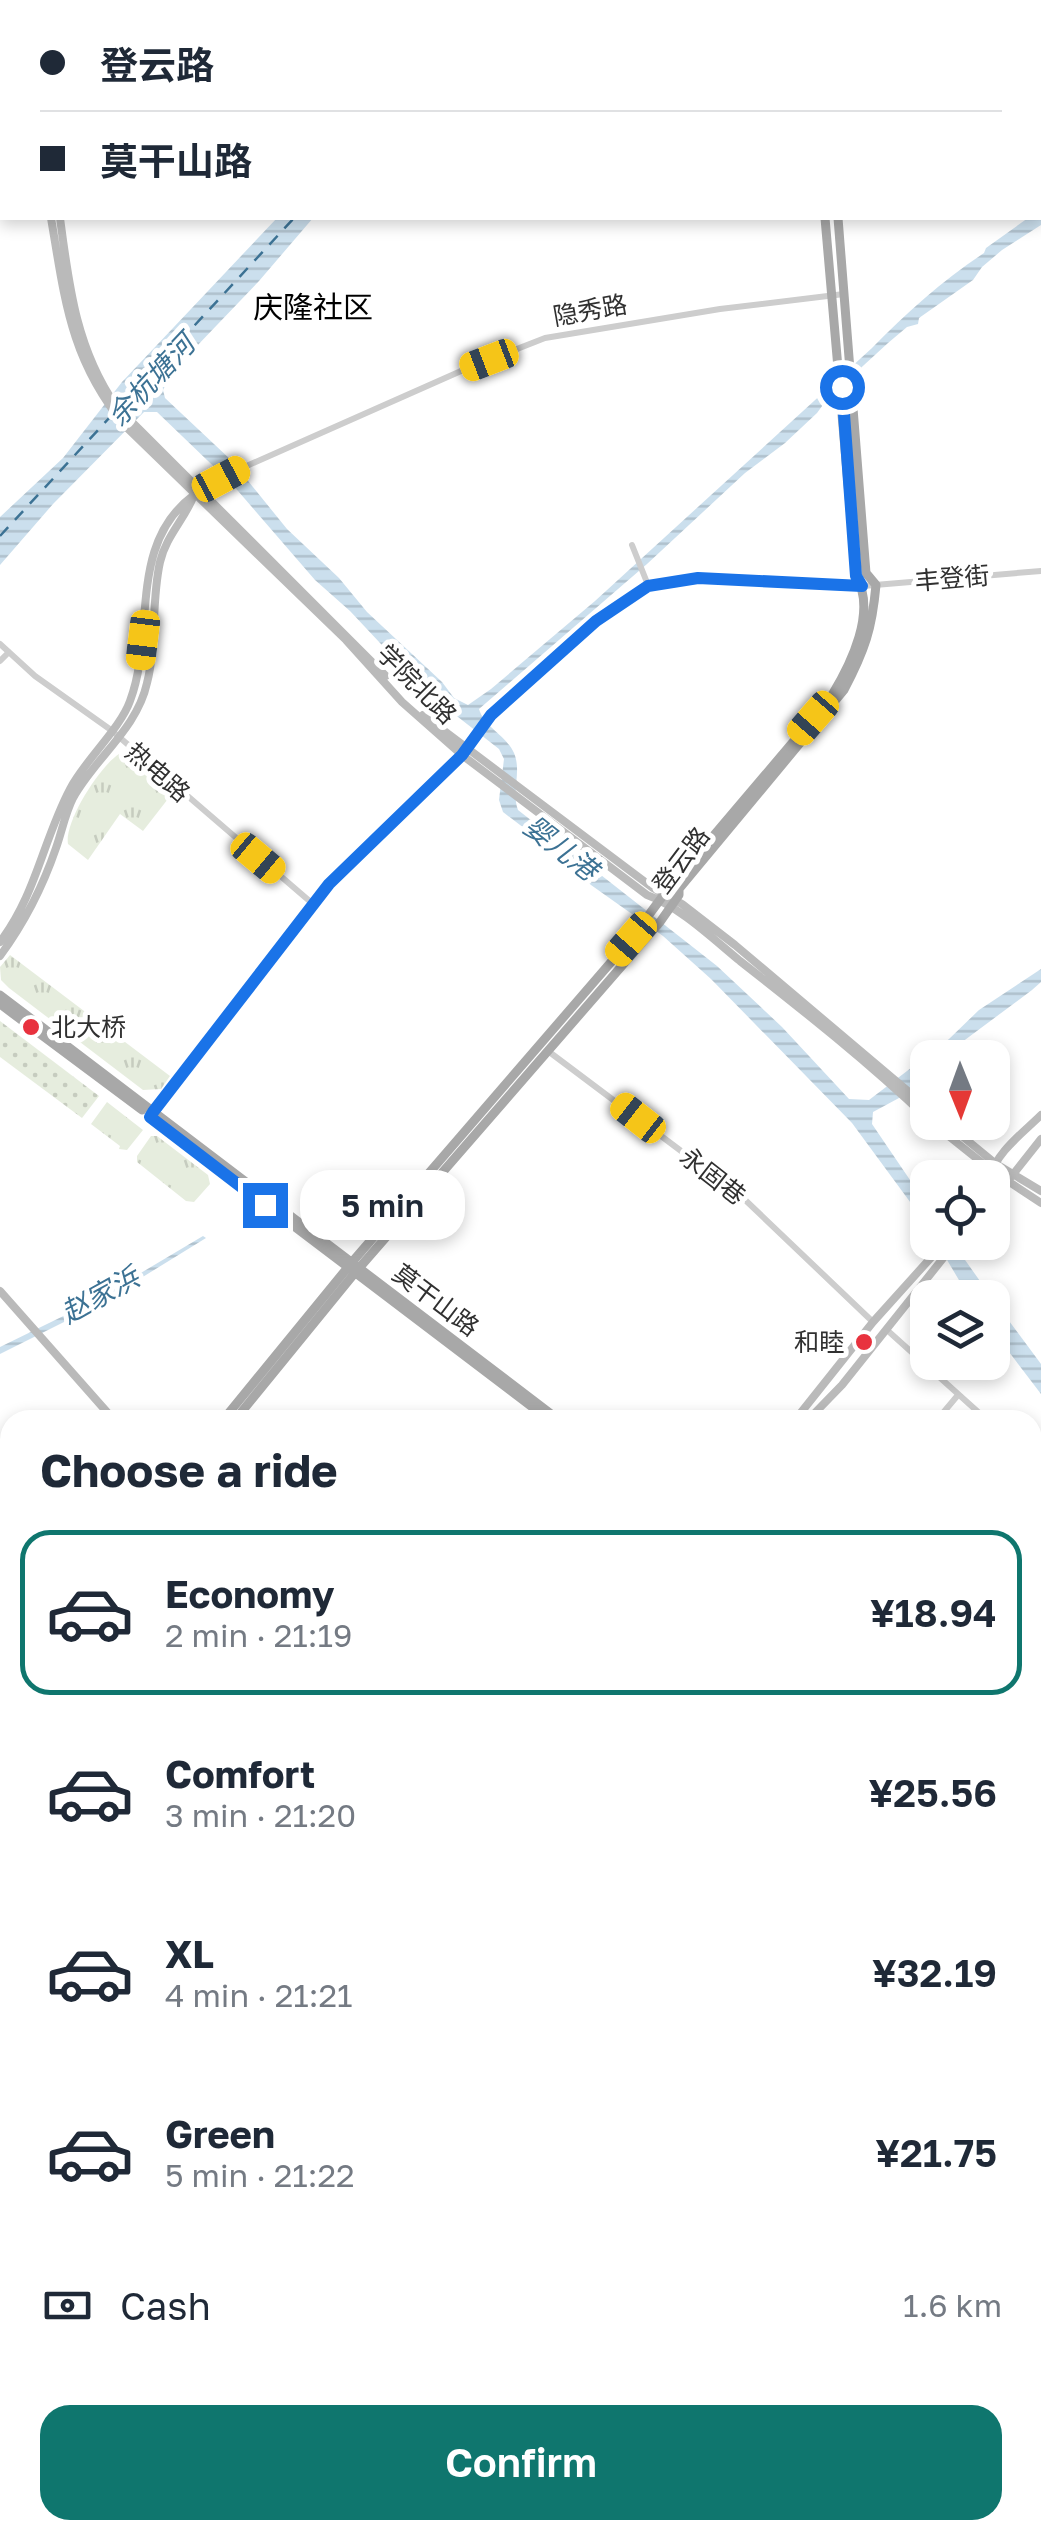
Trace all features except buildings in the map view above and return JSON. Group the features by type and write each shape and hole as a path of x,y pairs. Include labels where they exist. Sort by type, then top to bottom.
{"main road":[{"name":"学院北路","path":"50,220 68,316 93,378 113,412 346,640 402,702 517,791 653,888 910,1098"},
{"name":"学院北路","path":"60,220 72,305 93,378"},
{"name":"登云路","path":"232,1410 544,1048 660,922 679,890 844,690 871,634 876,585 866,573 825,220"},
{"name":"登云路","path":"544,1048 662,896 834,694 857,645 862,586 856,576 846,384 848,336 838,220"},
{"name":"隐秀路","path":"0,956 39,895 73,798 128,706 139,675 154,546 178,506 197,492"},
{"name":"隐秀路","path":"0,942 31,893 55,819 69,790 115,733"},
{"name":"莫干山路","path":"0,995 536,1410"},
{"name":"莫干山路","path":"0,1004 152,1114"},
{"path":"1001,1160 1041,1115"},
{"path":"1012,1179 1041,1139"},
{"name":"学院北路","path":"953,1140 979,1160"},
{"name":"学院北路","path":"963,1140 982,1160"},
{"name":"学院北路","path":"1012,1179 1041,1191"},
{"name":"学院北路","path":"1012,1179 1041,1202"},
{"path":"802,1410 873,1322 936,1261"},
{"path":"817,1410 887,1330 936,1261"},
{"name":"登云路","path":"243,1410 354,1268"},
{"name":"莫干山路","path":"354,1268 546,1410"},
{"path":"0,1291 105,1410"}],"street":[{"name":"隐秀路","path":"197,492 461,370 545,338 720,309 844,294"},
{"path":"152,1114 329,884 466,750 491,715 596,621 648,586 632,545"},
{"name":"丰登街","path":"648,586 698,578 862,586 1041,571"},
{"name":"热电路","path":"0,644 35,676 115,733 313,904"},
{"path":"0,660 9,652"},
{"name":"永固巷","path":"544,1048 741,1196 873,1322"},
{"path":"887,1330 975,1410"},
{"path":"946,1410 958,1395"}],"green space":[{"path":"119,754 171,795 143,831 120,814 88,860 68,844 68,834 93,782"},
{"path":"10,955 170,1076 161,1089 143,1090 9,988 1,980 0,967"},
{"path":"0,1021 99,1096 82,1118 0,1057"},
{"path":"107,1102 143,1130 127,1150 119,1149 91,1124"},
{"path":"151,1136 157,1136 208,1175 210,1184 194,1202 186,1201 137,1162"}],"water":[{"path":"275,220 311,220 172,372 163,390 165,398 231,460 287,529 339,578 367,612 454,698 468,705 595,601 898,322 1025,220 1041,220 1041,225 982,267 973,280 888,343 785,443 745,473 647,564 479,709 514,753 518,810 717,966 782,1027 849,1099 869,1100 910,1069 910,1088 873,1112 872,1124 910,1180 910,1202 852,1123 711,979 663,936 591,885 503,812 499,800 504,759 499,749 426,692 350,611 315,580 232,484 157,412 144,412 53,504 0,565 0,517 63,458 122,382"},
{"path":"1041,969 1041,982 965,1040 948,1040 979,1010"},
{"path":"203,1236 206,1238 94,1307 0,1354 0,1347 92,1302"},
{"path":"947,1260 965,1260 979,1280 959,1280"},
{"path":"1010,1322 1041,1364 1041,1394 1010,1353"}],"ferry route":[{"path":"120,406 292,220"},
{"path":"0,536 111,416"}],"place":[{"name":"北大桥","path":"31,1027"},
{"name":"和睦","path":"864,1342"}],"district":[{"name":"庆隆社区","path":"313,308"}],"route":[{"path":"265,1205 150,1117 153,1112 329,884 462,755 491,715 596,621 648,586 698,578 862,586 856,576 842,387"}],"water label":[{"name":"余杭塘河","path":"151,380"},
{"name":"婴儿港","path":"561,848"},
{"name":"赵家浜","path":"100,1295"}]}
